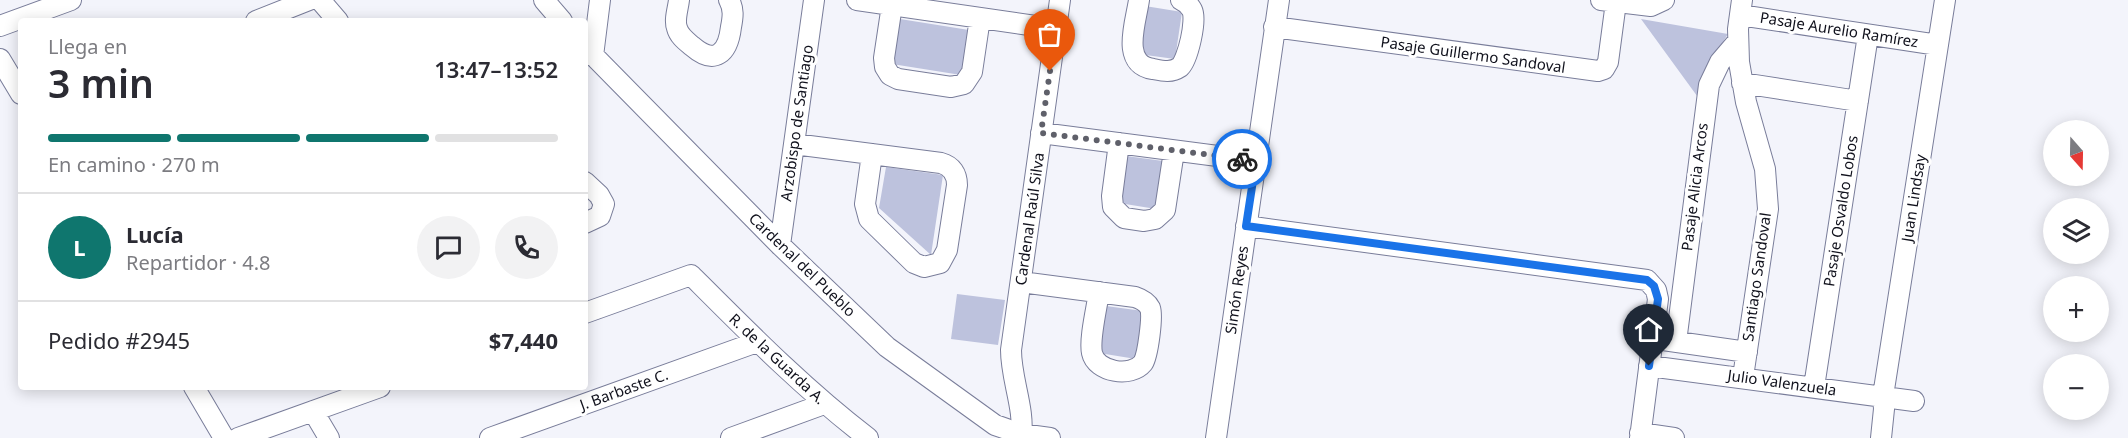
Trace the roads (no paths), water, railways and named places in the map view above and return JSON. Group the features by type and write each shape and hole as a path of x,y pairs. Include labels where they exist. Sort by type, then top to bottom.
{"street":[{"path":"22,18 71,0"},
{"path":"264,18 309,0"},
{"path":"320,0 335,18"},
{"path":"544,0 559,18"},
{"path":"589,52 600,0"},
{"path":"679,0 676,24 680,35 698,51 712,56 722,52 729,43 734,13 729,0"},
{"name":"Arzobispo de Santiago","path":"780,245 814,0"},
{"path":"857,0 1056,29"},
{"name":"Cardenal Raúl Silva","path":"1021,436 1020,407 1011,359 1060,0"},
{"path":"1139,0 1132,45 1134,56 1144,67 1167,71 1180,67 1187,58 1193,14 1189,5 1181,0"},
{"name":"Simón Reyes","path":"1216,438 1279,0"},
{"name":"Juan Lindsay","path":"1881,438 1883,396 1945,0"},
{"path":"1609,1 1646,6 1662,1"},
{"name":"Pasaje Guillermo Sandoval","path":"1274,27 1598,71 1604,69 1608,62 1609,1"},
{"path":"892,5 884,63 890,75 898,79 951,87 964,84 972,72 980,18"},
{"name":"Pasaje Aurelio Ramírez","path":"1741,7 1868,34 1938,45"},
{"name":"Santiago Sandoval","path":"1741,7 1738,41 1742,83 1765,169 1768,209 1743,377"},
{"path":"0,26 18,19"},
{"name":"Pasaje Osvaldo Lobos","path":"1814,387 1868,34"},
{"name":"Pasaje Alicia Arcos","path":"1676,342 1709,86 1720,62 1738,41"},
{"name":"Cardenal del Pueblo","path":"589,52 780,245 906,362 995,425 1021,436 1050,438"},
{"path":"0,59 18,89"},
{"path":"1742,83 1858,101"},
{"path":"1041,133 1256,161"},
{"path":"1119,143 1112,196 1113,207 1124,218 1144,221 1155,219 1165,210 1174,151"},
{"path":"794,144 872,154 940,163 953,171 957,185 947,250 940,263 924,267 914,263 869,219 865,204 872,154"},
{"path":"588,185 599,195 604,204 600,216 588,222"},
{"path":"1246,226 1642,278 1654,286 1658,294 1640,436 1674,438"},
{"name":"R. de la Guarda A.","path":"588,313 691,275 824,404 868,438"},
{"path":"1021,282 1100,292"},
{"name":"Julio Valenzuela","path":"1653,339 1747,352"},
{"name":"J. Barbaste C.","path":"490,438 758,342"},
{"name":"Julio Valenzuela","path":"1649,366 1914,401"},
{"path":"197,390 224,438"},
{"path":"238,438 372,390"},
{"path":"731,438 824,404"},
{"path":"313,411 329,438"}]}
